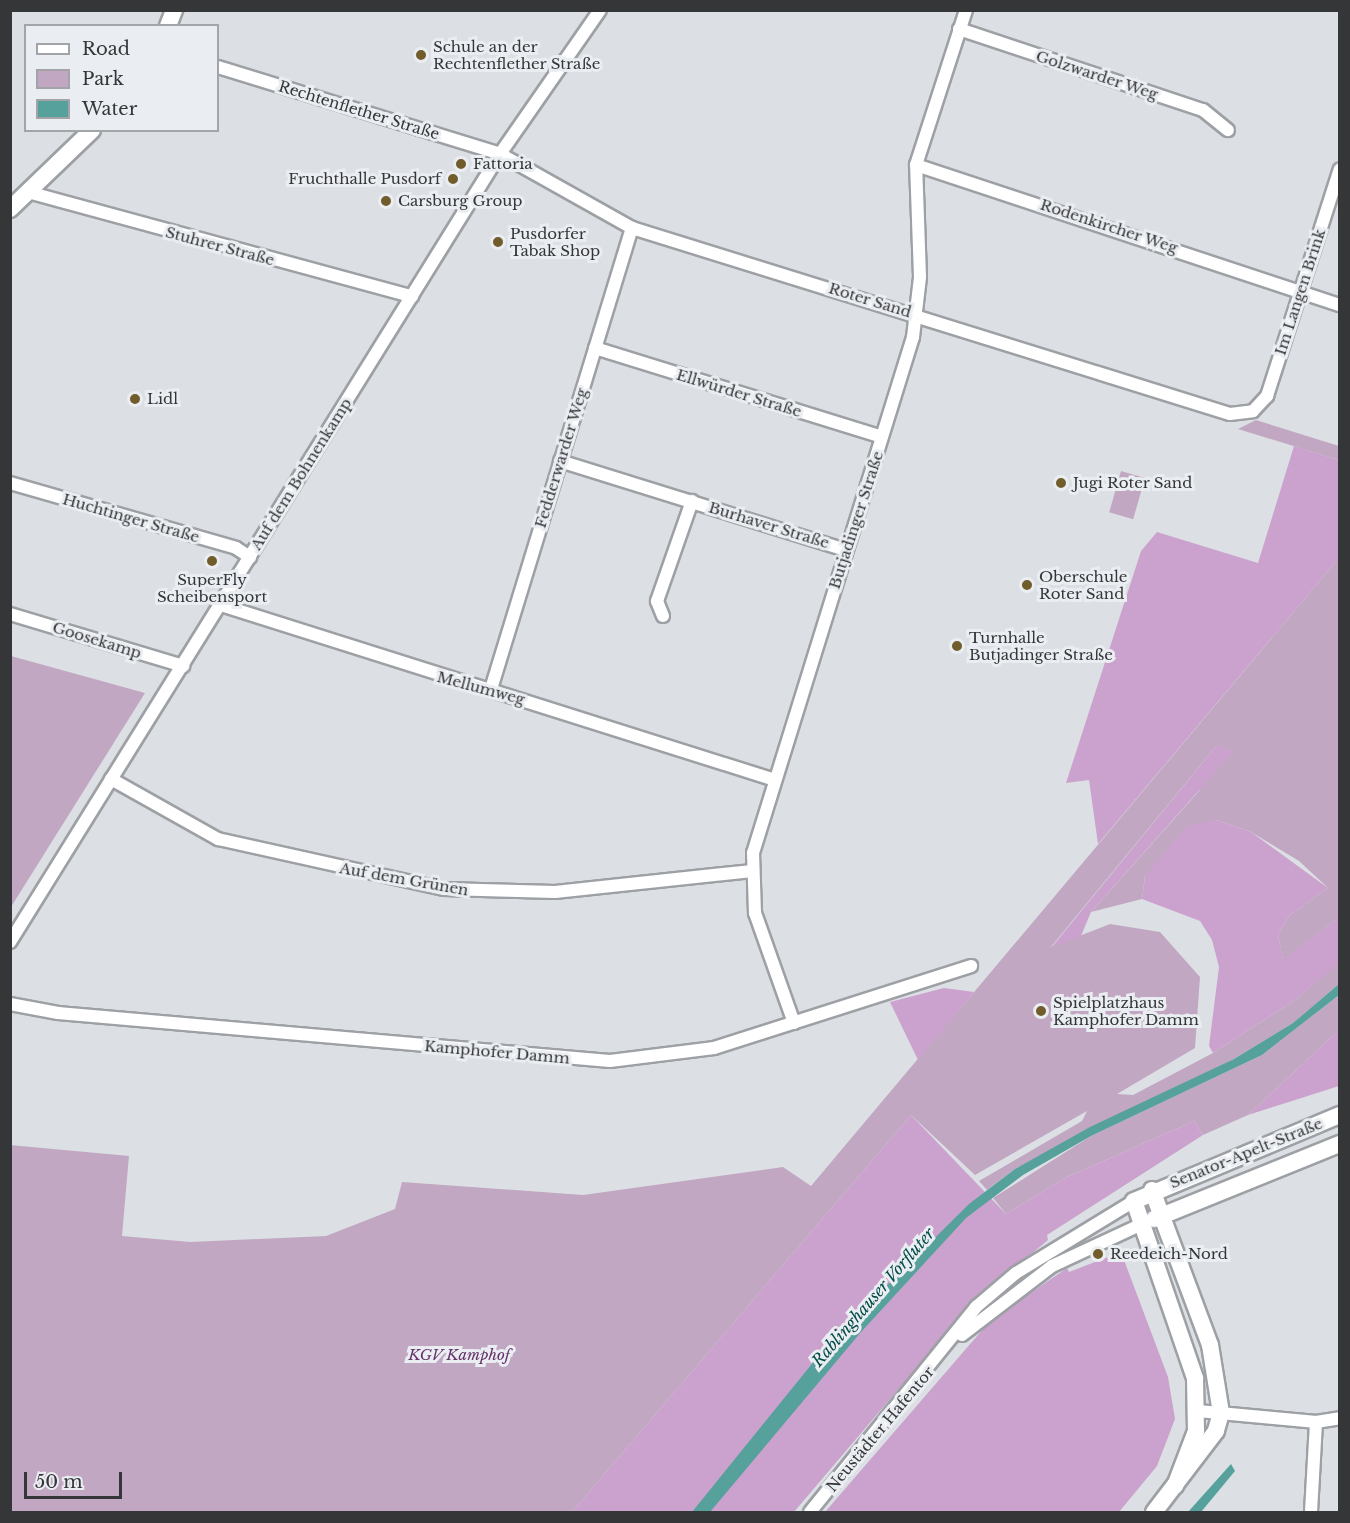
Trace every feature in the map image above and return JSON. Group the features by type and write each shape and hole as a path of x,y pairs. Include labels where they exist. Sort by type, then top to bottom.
{"street":[{"name":"Auf dem Bohnenkamp","path":"10,942 500,154 600,10"},
{"name":"Butjadinger Straße","path":"794,1023 754,913 750,871 775,780 882,437 916,314 916,165 966,10"},
{"name":"Golzwarder Weg","path":"959,29 1203,110 1228,130"},
{"name":"Rechtenflether Straße","path":"219,67 500,154"},
{"path":"10,209 90,132"},
{"name":"Roter Sand","path":"500,154 632,228 916,314 1230,414 1253,411"},
{"name":"Rodenkircher Weg","path":"916,165 1300,288 1340,305"},
{"name":"Im Langen Brink","path":"1253,411 1267,396 1300,288 1338,183 1340,169"},
{"name":"Stuhrer Straße","path":"28,192 412,296"},
{"name":"Fedderwarder Weg","path":"491,689 632,228"},
{"name":"Ellwürder Straße","path":"595,348 882,437"},
{"name":"Burhaver Straße","path":"560,461 846,550"},
{"name":"Huchtinger Straße","path":"10,483 236,548 250,557"},
{"name":"Burhaver Straße","path":"663,616 657,601 692,501"},
{"name":"Mellumweg","path":"221,605 480,691 491,689 775,780"},
{"name":"Goosekamp","path":"10,614 183,666"},
{"name":"Auf dem Grünen","path":"111,780 219,839 444,889 555,892 750,871"},
{"name":"Kamphofer Damm","path":"10,1004 58,1013 610,1061 714,1048 971,966"},
{"name":"Senator-Apelt-Straße","path":"1134,1201 1152,1190 1340,1115"},
{"name":"Senator-Apelt-Straße","path":"1142,1224 1340,1144"},
{"name":"Senator-Apelt-Straße","path":"1152,1190 1210,1345 1221,1413"},
{"path":"1134,1201 1186,1346 1198,1411 1175,1486"},
{"name":"Neustädter Hafentor","path":"810,1512 949,1346 976,1307 1016,1273 1134,1201"},
{"name":"Neustädter Hafentor","path":"949,1346 1052,1266 1142,1224"},
{"path":"1198,1411 1316,1422 1340,1418"},
{"path":"1154,1512 1216,1431 1221,1413"},
{"path":"1311,1512 1316,1422"}],"green space":[{"path":"1256,420 1339,446 1339,460 1238,429"},
{"path":"1121,471 1145,478 1133,519 1109,512"},
{"name":"KGV Kamphof","path":"1339,558 1339,917 1283,960 1278,935 1289,916 1328,888 1299,861 1251,832 1216,820 1145,876 1142,899 1091,912 1199,791 1217,745 1051,947 1110,924 1160,932 1200,977 1195,1048 1117,1094 1133,1095 1213,1053 1295,1000 1339,962 1339,984 1293,1023 1234,1059 1015,1169 987,1190 979,1181 1082,1121 1087,1111 975,1175 911,1115 572,1512 11,1512 10,1145 129,1156 122,1236 190,1242 326,1236 395,1209 402,1182 583,1195 783,1167 811,1186"},
{"path":"10,656 145,693 11,907"},
{"path":"1339,995 1339,1030 1248,1115 1203,1135 1194,1121 1065,1178 1006,1214 993,1198 1091,1136 1262,1055"}],"shaded area":[{"path":"1294,446 1339,460 1339,558 1098,844 1089,780 1066,783 1141,551 1157,532 1258,563"},
{"path":"1217,745 1234,751 1091,912 1081,936 1051,948"},
{"path":"1216,820 1251,832 1328,888 1289,916 1278,935 1283,959 1339,917 1340,962 1295,1000 1213,1053 1209,1046 1219,967 1212,940 1200,921 1142,899 1145,876 1187,826"},
{"path":"944,988 974,992 918,1060 890,1002"},
{"path":"1339,1030 1339,1086 1248,1115"},
{"path":"911,1115 1006,1214 1065,1178 1194,1121 1203,1135 1047,1235 1048,1240 970,1305 794,1512 572,1512"},
{"path":"1121,1252 1168,1377 1175,1419 1157,1466 1119,1512 825,1512 990,1321 1067,1268 1069,1272"}],"water":[{"path":"1339,984 1339,995 1262,1055 1091,1136 1023,1175 966,1218 861,1332 710,1512 692,1512 828,1344 969,1204 1015,1169 1090,1127 1234,1059 1293,1023"},
{"path":"1231,1464 1235,1471 1201,1512 1188,1512"}],"place":[{"name":"Schule an der Rechtenflether Straße","path":"421,55"},
{"name":"Fattoria","path":"461,164"},
{"name":"Fruchthalle Pusdorf","path":"453,179"},
{"name":"Carsburg Group","path":"386,201"},
{"name":"Pusdorfer Tabak Shop","path":"498,242"},
{"name":"Lidl","path":"135,399"},
{"name":"Jugi Roter Sand","path":"1061,483"},
{"name":"SuperFly Scheibensport","path":"212,561"},
{"name":"Oberschule Roter Sand","path":"1027,585"},
{"name":"Turnhalle Butjadinger Straße","path":"957,646"},
{"name":"Spielplatzhaus Kamphofer Damm","path":"1041,1011"},
{"name":"Reedeich-Nord","path":"1098,1254"}],"water label":[{"name":"Rablinghauser Vorfluter","path":"873,1297"}]}
